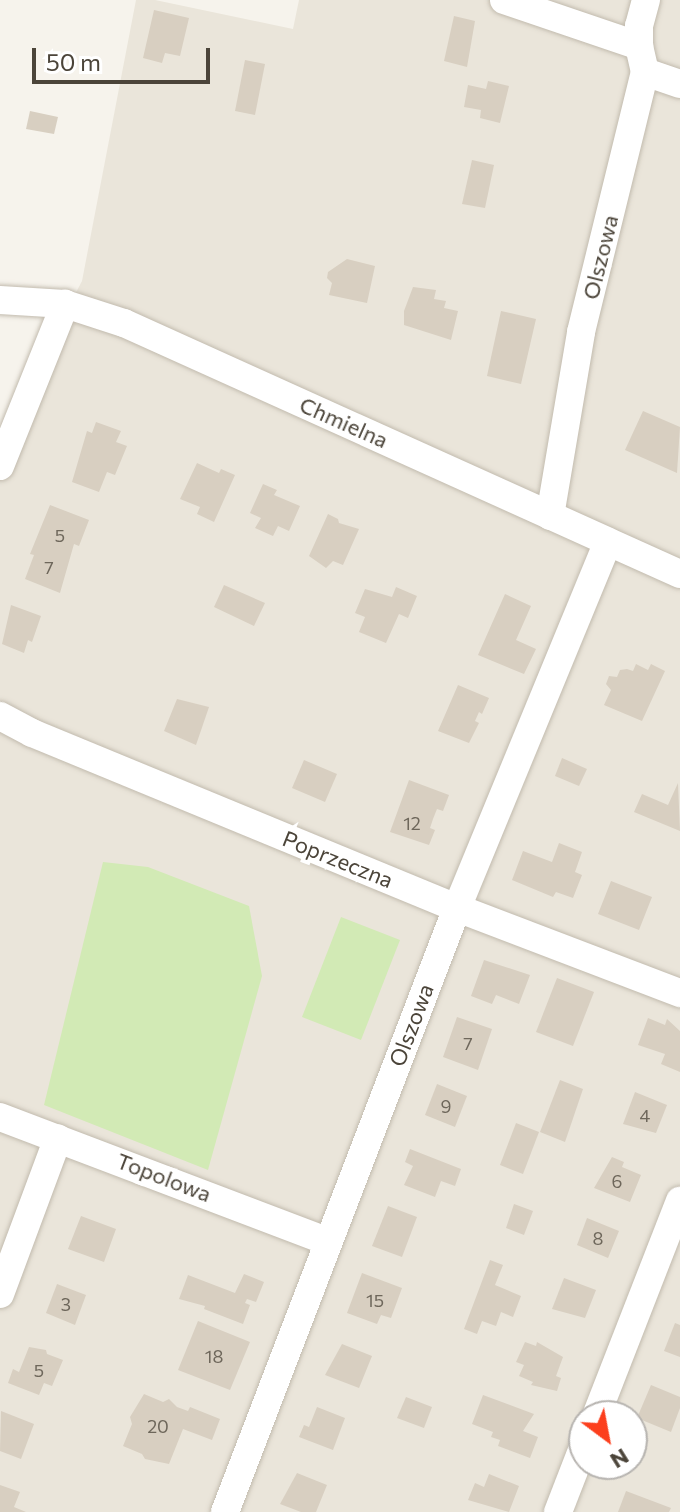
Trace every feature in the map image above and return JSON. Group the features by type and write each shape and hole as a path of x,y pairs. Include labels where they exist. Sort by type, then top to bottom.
{"street":[{"path":"504,0 642,59 680,84"},
{"name":"Olszowa","path":"550,516 581,332 642,59 639,26 646,0"},
{"name":"Chmielna","path":"0,300 65,304 124,323 680,574"},
{"path":"0,466 65,304"},
{"name":"Olszowa","path":"225,1512 457,908 608,542"},
{"name":"Poprzeczna","path":"0,716 32,733 457,908 680,993"},
{"path":"0,737 32,733"},
{"name":"Topolowa","path":"0,1117 327,1241"},
{"path":"0,1294 58,1138"},
{"path":"602,1400 680,1201"},
{"path":"558,1512 570,1480"}],"shaded area":[{"path":"136,0 155,0 293,29 299,0 680,0 680,1512 0,1512 0,439 82,281"}],"green space":[{"path":"103,862 148,867 249,906 262,976 208,1170 44,1105"},
{"path":"341,917 400,940 361,1040 302,1017"}],"building":[{"path":"154,10 189,18 180,56 165,53 162,63 143,58"},
{"path":"454,16 475,21 467,67 444,61"},
{"path":"245,60 265,64 255,115 235,111"},
{"path":"488,81 509,86 500,123 480,118 481,110 464,107 468,85 486,89"},
{"path":"30,111 58,117 54,134 26,129"},
{"path":"472,160 494,165 485,208 462,204"},
{"path":"347,259 375,266 367,303 329,295 332,283 327,278 328,272"},
{"path":"413,287 436,290 434,299 446,301 444,308 458,311 451,340 404,325 404,311"},
{"path":"501,311 536,319 521,384 487,376"},
{"path":"643,411 680,427 677,473 625,450"},
{"path":"96,422 121,431 116,442 127,446 115,475 107,472 99,492 72,482 87,431 92,433"},
{"path":"197,463 219,473 221,469 235,475 214,522 197,514 200,507 180,499"},
{"path":"263,484 277,490 274,495 300,506 289,531 278,526 273,536 255,528 261,518 250,513"},
{"path":"50,505 89,520 79,546 74,544 60,593 25,579 34,555 30,554"},
{"path":"328,514 338,519 339,523 359,529 343,565 333,561 326,568 309,556"},
{"path":"224,585 265,603 254,626 214,607"},
{"path":"396,587 417,596 408,618 399,614 386,643 359,632 365,617 355,613 365,589 392,597"},
{"path":"505,594 531,606 516,640 536,649 524,674 478,655"},
{"path":"11,605 41,616 32,642 28,640 24,653 2,644"},
{"path":"636,664 648,670 651,664 665,671 642,721 604,705 611,690 606,684 609,676 617,677 620,670 633,671"},
{"path":"458,685 489,698 475,721 479,723 469,743 438,731"},
{"path":"177,699 209,707 196,745 164,731"},
{"path":"562,758 587,769 579,786 555,776"},
{"path":"304,760 337,774 325,802 292,788"},
{"path":"409,780 449,795 443,811 437,809 433,819 430,828 435,830 429,845 390,832"},
{"path":"678,783 680,831 634,812 642,794 668,805"},
{"path":"559,843 582,852 575,872 582,875 573,898 556,892 553,897 512,880 523,851 552,862"},
{"path":"611,881 652,897 639,930 598,914"},
{"path":"484,960 530,975 519,1004 496,995 492,1004 471,996"},
{"path":"557,978 594,992 573,1046 536,1032"},
{"path":"457,1017 492,1029 478,1070 443,1057"},
{"path":"648,1018 665,1025 667,1019 680,1031 680,1072 661,1064 665,1054 638,1045"},
{"path":"560,1080 583,1089 565,1142 540,1132"},
{"path":"437,1084 467,1096 455,1127 425,1115"},
{"path":"635,1092 667,1105 656,1133 623,1124"},
{"path":"516,1123 539,1132 523,1174 500,1165"},
{"path":"410,1149 461,1169 455,1186 441,1181 435,1197 404,1185 413,1166 405,1162"},
{"path":"612,1157 624,1162 622,1167 641,1175 630,1202 594,1188"},
{"path":"514,1204 533,1211 524,1235 506,1228"},
{"path":"388,1206 417,1217 402,1257 372,1246"},
{"path":"81,1216 116,1229 104,1262 68,1249"},
{"path":"587,1218 619,1231 608,1258 577,1245"},
{"path":"490,1260 503,1265 495,1285 521,1296 513,1317 501,1312 496,1326 482,1321 477,1334 464,1329"},
{"path":"362,1273 402,1288 391,1318 381,1315 377,1324 347,1313"},
{"path":"244,1274 264,1282 256,1302 247,1299 245,1303 250,1305 243,1324 204,1309 205,1306 179,1299 188,1275 235,1293"},
{"path":"564,1278 596,1290 585,1318 552,1309"},
{"path":"57,1284 86,1295 75,1325 46,1313"},
{"path":"198,1321 250,1342 230,1390 178,1370"},
{"path":"675,1323 680,1325 680,1357 664,1351"},
{"path":"525,1342 536,1346 537,1342 563,1357 556,1376 561,1378 557,1391 531,1385 533,1382 519,1376 524,1365 516,1362"},
{"path":"342,1344 372,1356 359,1388 325,1375"},
{"path":"29,1347 46,1350 47,1354 63,1360 52,1386 44,1383 39,1395 8,1383 13,1369 19,1372"},
{"path":"651,1385 680,1397 680,1408 671,1432 648,1423 648,1400 645,1400"},
{"path":"144,1394 163,1402 169,1399 177,1407 188,1411 190,1407 220,1419 212,1440 183,1429 169,1464 145,1459 142,1454 123,1446 132,1424 130,1417"},
{"path":"483,1395 534,1414 523,1431 538,1437 530,1458 498,1446 500,1440 491,1437 493,1432 472,1424"},
{"path":"406,1397 432,1407 424,1428 397,1418"},
{"path":"317,1407 345,1418 333,1450 299,1437 304,1425 309,1427"},
{"path":"1,1411 34,1424 21,1459 0,1451"},
{"path":"297,1473 327,1485 316,1512 301,1512 280,1504"},
{"path":"489,1474 519,1486 509,1512 468,1500 475,1483 484,1487"},
{"path":"0,1485 20,1492 14,1507 26,1512 0,1512"},
{"path":"626,1491 671,1508 669,1512 618,1512"}]}
